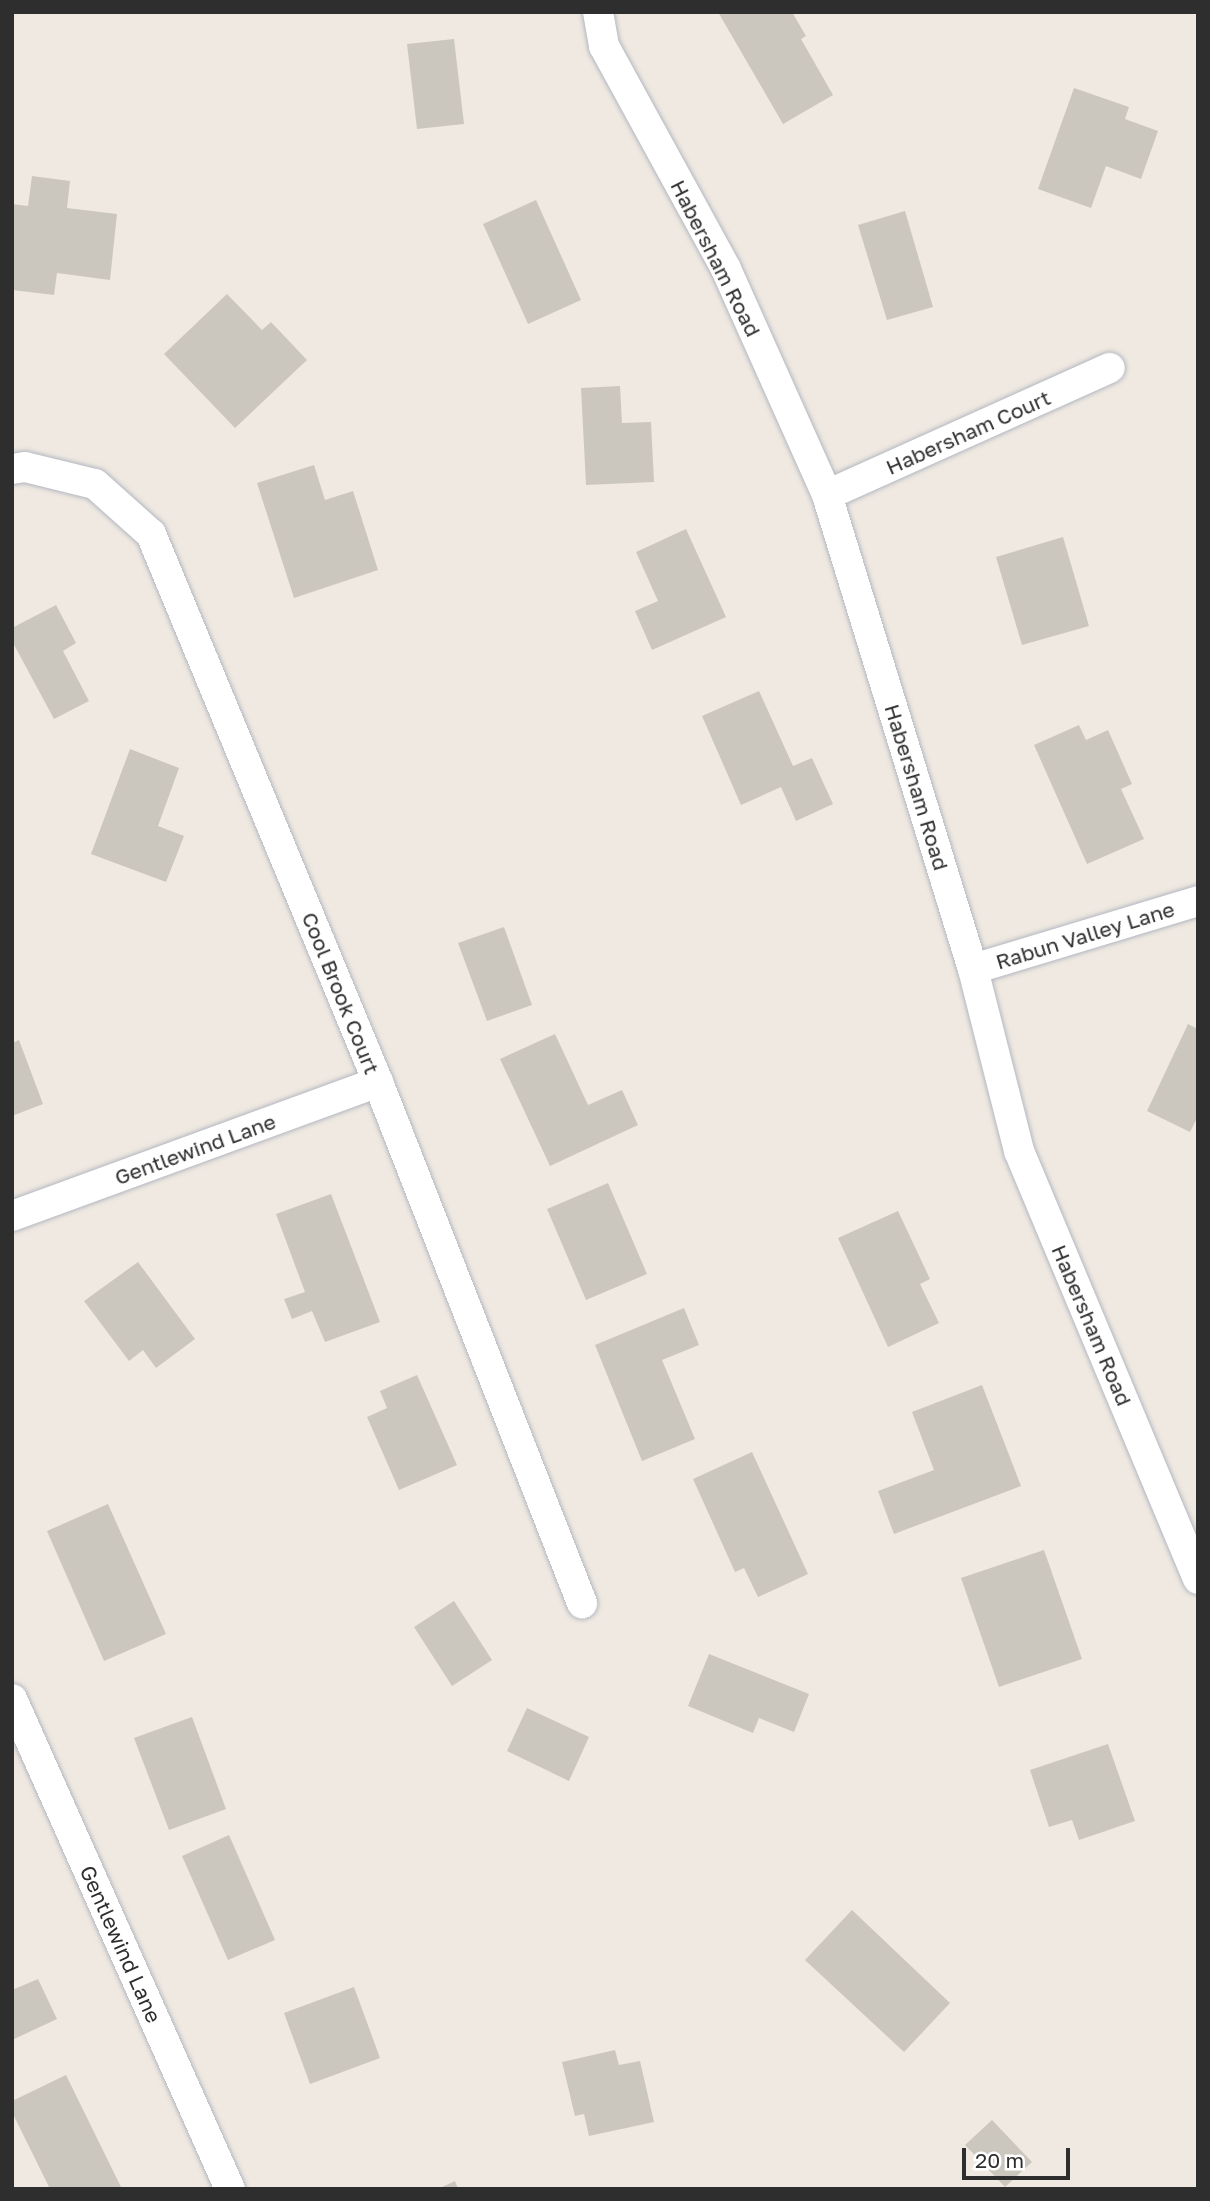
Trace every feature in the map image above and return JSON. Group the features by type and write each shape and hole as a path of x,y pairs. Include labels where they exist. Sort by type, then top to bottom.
{"street":[{"name":"Habersham Road","path":"598,12 604,46 726,269 827,495 973,969 1019,1151 1190,1541 1198,1579"},
{"name":"Habersham Court","path":"827,495 1110,368"},
{"name":"Cool Brook Court","path":"12,469 25,467 95,484 151,534 378,1082 582,1603"},
{"name":"Rabun Valley Lane","path":"973,969 1198,901"},
{"name":"Gentlewind Lane","path":"12,1216 378,1082"},
{"name":"Gentlewind Lane","path":"12,1699 230,2189"}],"building":[{"path":"718,12 792,12 806,36 801,39 833,95 783,124"},
{"path":"454,39 464,124 417,129 407,44"},
{"path":"1074,88 1129,107 1125,119 1158,131 1141,179 1106,166 1091,208 1038,189"},
{"path":"32,176 70,181 67,208 117,214 110,280 57,273 54,295 12,290 12,204 28,206"},
{"path":"536,200 581,300 528,324 483,224"},
{"path":"905,211 933,307 887,320 858,225"},
{"path":"227,294 262,330 271,322 307,360 235,428 164,354"},
{"path":"620,386 622,423 651,422 654,482 586,485 581,388"},
{"path":"314,465 325,500 353,491 378,570 294,598 257,483"},
{"path":"686,529 726,617 652,650 635,611 658,601 636,552"},
{"path":"1063,537 1089,626 1022,645 996,557"},
{"path":"56,605 76,643 63,651 89,701 54,719 12,641 12,628"},
{"path":"759,691 793,766 812,758 833,804 796,821 781,787 741,805 702,716"},
{"path":"1079,725 1086,740 1108,730 1132,784 1121,789 1144,839 1087,864 1034,745"},
{"path":"130,749 179,768 158,826 184,836 166,882 91,854"},
{"path":"504,927 532,1005 487,1021 458,943"},
{"path":"1188,1024 1198,1029 1198,1116 1190,1132 1147,1111"},
{"path":"555,1034 588,1105 622,1090 638,1125 550,1166 500,1059"},
{"path":"19,1040 43,1104 12,1116 12,1043"},
{"path":"608,1183 647,1274 586,1300 547,1209"},
{"path":"331,1194 380,1322 325,1342 312,1311 292,1319 284,1299 305,1292 276,1214"},
{"path":"898,1211 930,1279 920,1284 939,1323 888,1347 838,1238"},
{"path":"138,1262 195,1339 156,1368 143,1350 129,1361 84,1301"},
{"path":"684,1308 699,1345 662,1360 695,1439 642,1461 595,1345"},
{"path":"417,1375 457,1465 399,1490 367,1417 387,1408 380,1391"},
{"path":"982,1385 1021,1486 894,1534 878,1491 934,1470 912,1412"},
{"path":"752,1452 808,1574 758,1597 744,1568 735,1572 693,1479"},
{"path":"108,1504 166,1634 104,1661 47,1531"},
{"path":"1044,1550 1082,1659 999,1687 961,1578"},
{"path":"454,1601 492,1660 452,1686 414,1627"},
{"path":"709,1654 809,1694 794,1732 759,1718 753,1733 688,1706"},
{"path":"527,1708 589,1737 569,1781 507,1751"},
{"path":"192,1717 226,1809 169,1830 134,1738"},
{"path":"1108,1744 1135,1821 1079,1840 1072,1820 1049,1827 1030,1770"},
{"path":"229,1835 275,1940 228,1960 182,1856"},
{"path":"852,1910 950,2003 904,2052 805,1960"},
{"path":"38,1979 57,2019 12,2040 12,1990"},
{"path":"354,1987 380,2058 310,2084 284,2013"},
{"path":"615,2050 619,2065 640,2061 654,2122 589,2136 584,2114 575,2116 562,2062"},
{"path":"66,2075 121,2187 117,2189 50,2189 12,2112 12,2101"},
{"path":"992,2120 1032,2162 1005,2187 965,2145"},
{"path":"455,2181 458,2189 438,2189"}]}
